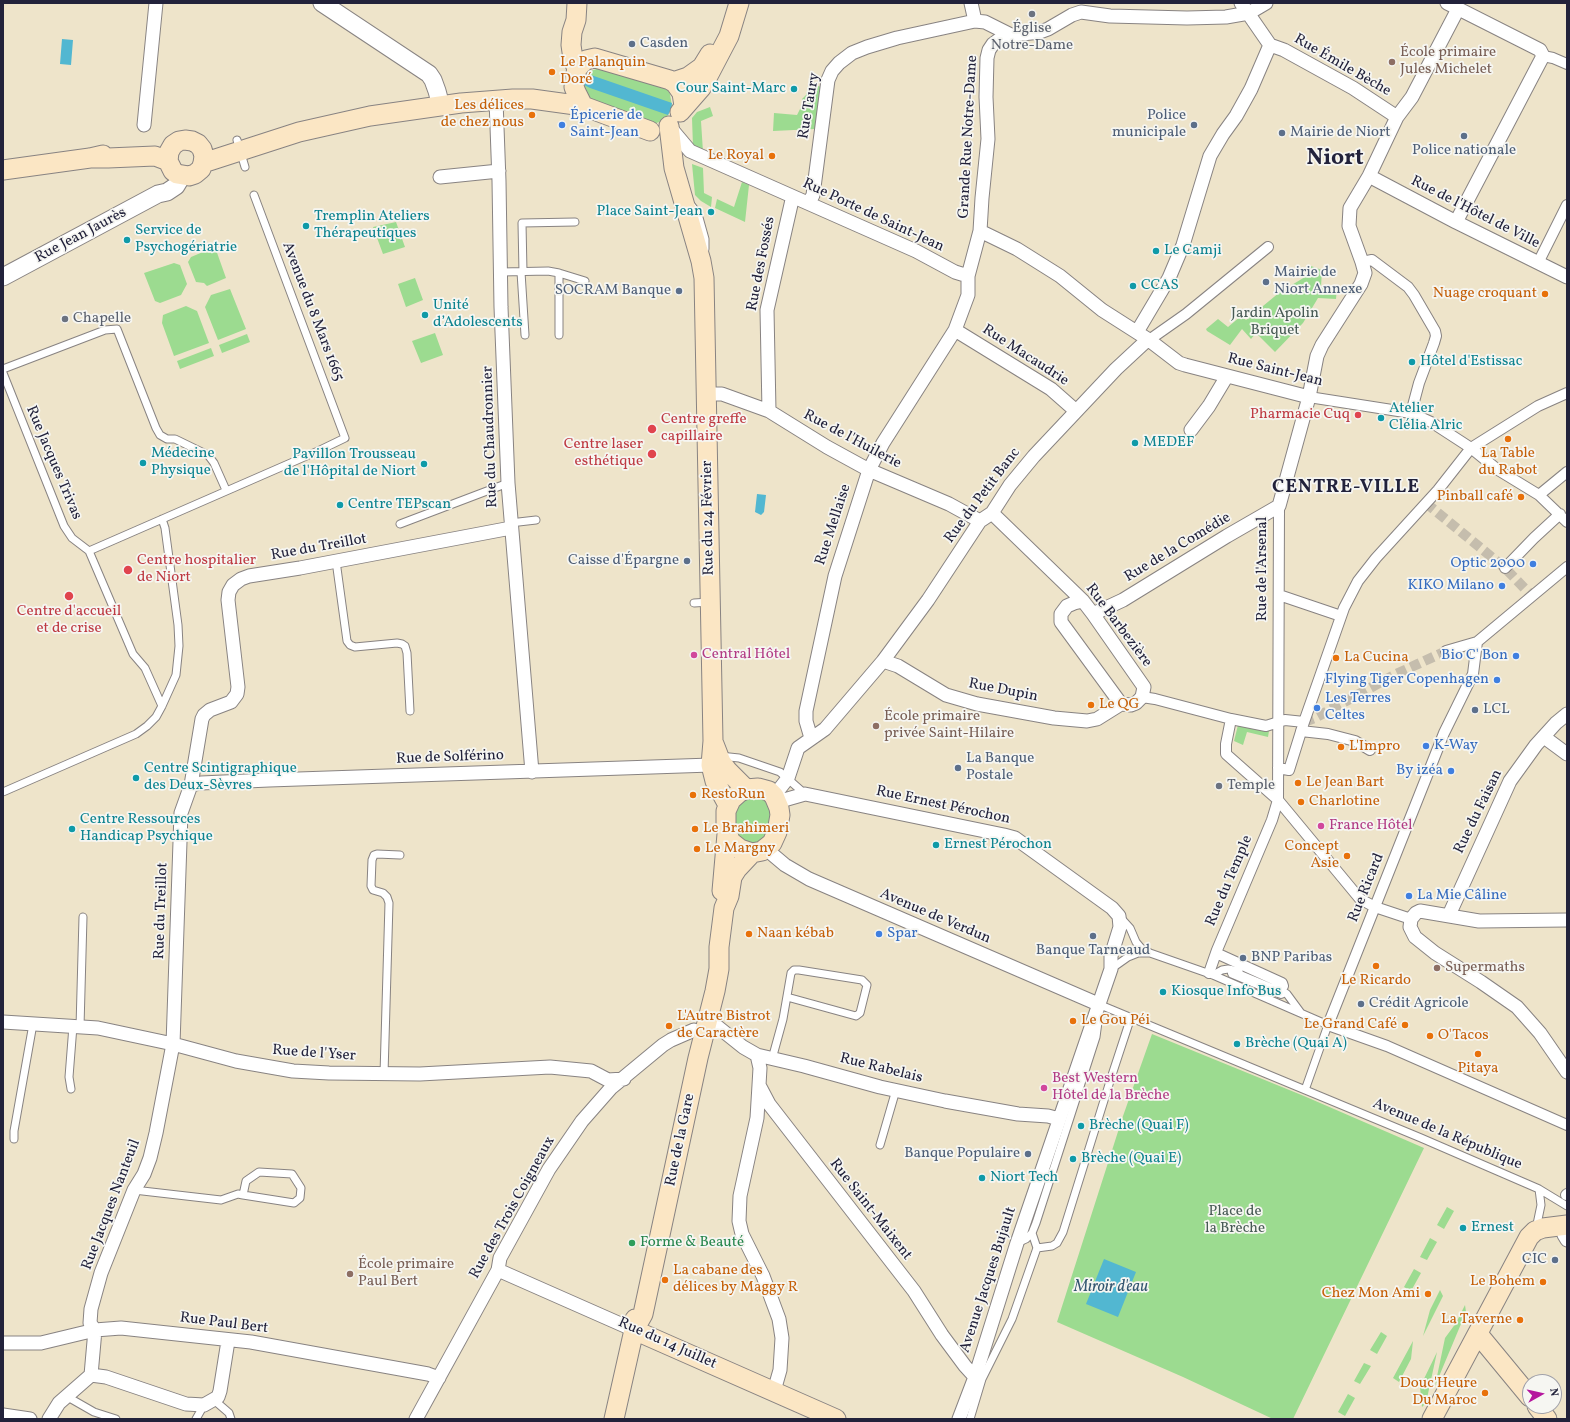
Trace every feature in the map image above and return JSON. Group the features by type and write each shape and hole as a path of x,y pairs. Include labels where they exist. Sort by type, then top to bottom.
{"main road":[{"path":"650,131 669,126 700,88 700,75 729,36 737,8"},
{"path":"576,12 582,43 589,53 595,58 673,82 700,75"},
{"path":"576,12 571,45 578,98 583,106"},
{"path":"532,99 558,93 576,78 586,60 595,58"},
{"path":"673,82 682,93 684,106"},
{"path":"203,156 241,152 292,125 318,120 370,116 496,100 532,99 583,106 650,131 664,150 674,168"},
{"path":"669,126 674,168 682,197"},
{"path":"3,170 90,158 133,148 165,144 174,163 189,176 195,174 201,169 203,156 198,144 192,141 179,141 174,163"},
{"name":"Rue du 24 Février","path":"682,197 703,269 705,291 707,394 702,602 715,781 728,805"},
{"path":"714,754 746,789"},
{"path":"746,789 763,789 769,791 776,799 780,815 779,824 772,843 759,851 745,851 734,845 727,834 726,818 728,805 735,796 746,789"},
{"name":"Rue de la Gare","path":"724,908 721,897 727,834"},
{"name":"Rue de la Gare","path":"614,1419 634,1330 648,1247 700,1030 719,969 718,947 724,908 729,896 734,873 759,851"},
{"path":"1432,1419 1529,1237 1535,1231 1543,1228 1566,1230"},
{"name":"Rue du 14 Juillet","path":"634,1330 774,1391 825,1417"},
{"path":"1478,1334 1522,1387"}],"street":[{"path":"144,125 156,3"},
{"path":"322,3 429,74 433,80 441,106"},
{"path":"971,3 975,21 985,22 1011,35 1030,34 1048,29 1072,15 1080,8 1133,16 1187,18 1226,17 1245,8 1266,3"},
{"path":"1452,6 1540,50 1543,56"},
{"name":"Rue de l'Arsenal","path":"1278,768 1280,595 1279,506 1309,397 1317,356 1322,345 1361,284 1365,273 1349,226 1350,208 1369,176 1397,117 1412,97 1452,6"},
{"path":"1137,332 1169,278 1183,245 1210,156 1236,116 1270,45 1245,8"},
{"name":"Rue Taury","path":"806,202 811,199 813,194 828,80 832,71 839,63 852,53 867,47 898,38 975,21"},
{"name":"Grande Rue Notre-Dame","path":"968,276 980,231 988,139 986,97 987,58 989,50 993,44 1004,36 1011,35"},
{"name":"Rue Émile Bèche","path":"1270,45 1284,50 1353,88 1397,117"},
{"path":"1543,56 1553,58 1567,64"},
{"path":"1456,222 1543,56"},
{"name":"Rue du Chaudronnier","path":"496,100 510,525 532,772"},
{"name":"Rue Porte de Saint-Jean","path":"669,126 690,151 916,251 954,272 968,276"},
{"name":"Rue Jean Jaurès","path":"3,277 158,194 169,183 174,163"},
{"path":"440,177 499,171"},
{"name":"Rue de l'Hôtel de Ville","path":"1369,176 1456,222 1567,277"},
{"name":"Rue des Fossés","path":"769,411 767,310 792,200 791,196"},
{"path":"1538,263 1566,208"},
{"name":"Rue Saint-Jean","path":"980,231 1017,249 1060,276 1102,310 1149,340 1179,363 1309,397 1411,413 1431,422 1471,448 1498,470 1539,495 1563,518"},
{"path":"1149,340 1186,314 1268,247"},
{"path":"1362,262 1372,260 1408,287 1435,331 1436,336 1434,343 1419,383 1411,413"},
{"name":"Rue Mellaise","path":"811,738 806,722 806,711 835,576 850,525 869,470 883,443 955,330 968,295 968,276"},
{"name":"Rue Macaudrie","path":"955,330 1051,390 1076,411"},
{"name":"Rue du Petit Banc","path":"811,738 825,729 882,661 928,600 980,521 992,513 1010,486 1034,456 1116,369 1149,340"},
{"path":"1191,430 1209,406 1227,376"},
{"path":"1278,768 1289,770 1302,726 1341,616 1350,595 1372,564 1438,490 1471,448 1538,406 1567,393"},
{"name":"Rue de l'Huilerie","path":"707,394 722,394 769,411 827,447 869,470 949,504 980,521"},
{"path":"1539,495 1567,472"},
{"name":"Rue de la Comédie","path":"1093,614 1123,600 1279,506"},
{"name":"Rue Barbezière","path":"992,513 1083,601 1144,687 1142,697"},
{"path":"1505,568 1534,538 1563,518"},
{"name":"Rue du Treillot","path":"173,1044 181,813 191,785 202,719 210,710 231,702 237,694 238,687 228,600 229,592 233,585 241,579 249,576 336,561 510,525"},
{"path":"1446,651 1477,642 1567,567"},
{"path":"1280,595 1341,616"},
{"path":"1083,601 1074,602 1067,606 1061,614 1061,622 1121,704 1132,705 1142,697 1155,698 1231,719 1266,726 1285,720 1355,741 1370,750"},
{"name":"Rue Ricard","path":"1328,1025 1444,733 1473,674 1477,642"},
{"name":"Rue Dupin","path":"882,661 898,666 946,695 977,704 1054,718 1087,721 1098,719 1121,704"},
{"name":"Rue du Faisan","path":"1448,915 1510,781 1536,745 1544,738 1556,722 1567,714"},
{"path":"1231,719 1226,744 1226,754 1278,800 1360,899 1375,907 1411,919"},
{"path":"776,799 788,778 798,748 811,738"},
{"path":"1544,738 1567,754"},
{"name":"Rue de Solférino","path":"191,785 201,783 269,780 532,772 714,754"},
{"name":"Rue du Temple","path":"1211,974 1216,953 1272,820 1278,800 1278,768"},
{"name":"Rue Ernest Pérochon","path":"776,799 804,794 1015,838 1112,908 1119,916"},
{"name":"Avenue de Verdun","path":"759,851 809,879 1098,1004"},
{"path":"1567,920 1478,921 1420,911 1411,919 1410,927 1415,937 1435,953 1517,1007 1540,1033 1567,1072"},
{"path":"1111,969 1111,956 1120,927 1119,916"},
{"path":"1216,953 1282,983 1282,990 1234,973"},
{"name":"Avenue Jacques Bujault","path":"959,1419 975,1377 1017,1243 1111,969"},
{"name":"Rue de l'Yser","path":"3,1022 76,1026 105,1030 173,1044 236,1062 293,1071 420,1074 550,1067 592,1071 608,1080 624,1079"},
{"name":"Rue Rabelais","path":"700,1030 713,1025 718,1027 743,1047 757,1055 896,1090 952,1103 1018,1114 1048,1116 1059,1119"},
{"path":"1328,1025 1387,1046 1567,1125"},
{"name":"Rue des Trois Coigneaux","path":"416,1419 498,1270 500,1258 549,1169 589,1112 611,1088 624,1079 663,1045 671,1040 700,1030"},
{"name":"Rue Jacques Nanteuil","path":"91,1375 95,1330 90,1323 91,1309 101,1273 134,1190 144,1174 156,1133 173,1044"},
{"name":"Rue Saint-Maixent","path":"757,1055 760,1068 759,1085 769,1104 914,1292 942,1335 975,1377"},
{"path":"759,1085 757,1118 740,1196 739,1221 742,1234 763,1276 779,1319 782,1338 780,1370 774,1391"},
{"name":"Rue du 14 Juillet","path":"498,1270 634,1330"},
{"name":"Rue Paul Bert","path":"3,1342 41,1343 95,1330 121,1328 228,1341 251,1342 428,1374 439,1378"},
{"path":"49,1419 59,1403 91,1375 106,1378 186,1404 209,1403 218,1397 220,1391 228,1341"},
{"path":"3,1415 30,1419"}],"lane":[{"name":"Avenue du 8 Mars 1665","path":"226,490 345,438 254,195"},
{"path":"682,197 690,203 698,214 705,239 703,269"},
{"path":"525,335 522,272 522,223 575,222"},
{"path":"501,272 559,273 585,282"},
{"path":"559,273 559,335"},
{"path":"3,369 105,330 117,329 160,435 167,439 175,439 208,455 214,463 226,490 89,551"},
{"name":"Rue Jacques Trivas","path":"3,373 64,526 72,538 89,551 133,654 146,668 162,706"},
{"path":"400,524 508,483"},
{"path":"3,792 136,734 156,717 176,675 179,646 178,625 166,536 162,519"},
{"path":"510,525 536,520"},
{"path":"336,561 347,641 350,645 355,646 397,643 405,646 407,653 410,711"},
{"path":"714,754 739,758 780,772 804,794"},
{"path":"384,1074 389,903 387,897 383,893 373,890 371,886 372,860 374,855 377,854 400,855"},
{"path":"1119,916 1130,928 1136,942 1141,948 1150,953 1211,974 1328,1025 1305,1090"},
{"path":"71,1089 69,1077 76,1026 83,917"},
{"path":"1111,969 1128,957 1150,953"},
{"path":"772,1059 784,1019 787,997 791,973 794,970 862,980 867,985 860,1013 856,1016 787,997"},
{"path":"1211,974 1222,970 1235,970 1276,987 1287,994 1301,1013"},
{"path":"1017,1243 1026,1239 1032,1233 1096,1037 1100,1015 1098,1004"},
{"name":"Avenue de la République","path":"1098,1004 1428,1141 1539,1189 1567,1206"},
{"path":"1037,1248 1052,1246 1057,1243 1063,1232 1110,1078 1131,1017"},
{"path":"14,1139 33,1024"},
{"path":"880,1145 896,1090"},
{"path":"134,1190 221,1200 238,1194 243,1195 294,1203 300,1198 301,1188 292,1174 259,1172 246,1181 243,1195"},
{"path":"1535,1231 1541,1205 1539,1189"},
{"path":"970,1419 982,1379 1012,1319 1037,1248 1032,1233"},
{"path":"66,1396 94,1412 116,1419"},
{"path":"196,1419 209,1403 230,1413 231,1419"}],"green space":[{"path":"602,67 667,89 670,94 672,106 668,115 663,121 653,124 592,103 584,90 584,82 586,76 591,71"},
{"path":"815,85 821,87 822,91 815,129 773,131 774,113 797,115 808,87"},
{"path":"710,107 713,116 701,121 703,152 693,147 692,118 697,112"},
{"path":"692,164 703,168 704,193 712,197 711,207 695,195"},
{"path":"742,182 749,185 745,222 715,208 717,199 734,207"},
{"path":"396,222 405,247 383,254 373,227"},
{"path":"215,247 226,278 207,286 204,283 196,282 188,262 191,257"},
{"path":"174,263 180,265 187,284 181,295 160,303 155,301 144,273"},
{"name":"Jardin Apolin Briquet","path":"1311,266 1322,270 1321,287 1337,287 1336,299 1318,298 1303,323 1275,352 1256,333 1251,339 1242,329 1230,345 1207,331 1206,329 1218,319 1228,327 1241,316 1246,320 1280,292 1315,271 1310,268"},
{"path":"415,278 423,300 406,307 398,284"},
{"path":"230,289 246,329 218,340 205,307 211,295"},
{"path":"186,306 197,311 209,343 174,356 162,323 163,315"},
{"path":"435,333 443,355 421,363 412,341"},
{"path":"247,334 250,342 222,353 219,345"},
{"path":"211,348 214,356 180,369 177,361"},
{"path":"1238,725 1269,731 1268,737 1247,732 1243,745 1234,741"},
{"path":"762,797 772,806 770,834 754,847 735,836 734,806 742,798"},
{"name":"Place de la Brèche","path":"1152,1034 1304,1096 1424,1148 1293,1419 1273,1419 1183,1377 1057,1322 1123,1116"},
{"path":"1447,1207 1454,1211 1444,1229 1437,1225"},
{"path":"1430,1238 1437,1242 1427,1260 1420,1257"},
{"path":"1414,1269 1421,1273 1411,1291 1404,1287"},
{"path":"1440,1290 1443,1296 1423,1336 1430,1310"},
{"path":"1465,1305 1466,1312 1435,1386 1445,1338 1456,1323"},
{"path":"1381,1332 1387,1336 1377,1354 1370,1350"},
{"path":"1413,1341 1411,1359 1399,1382 1393,1378"},
{"path":"1437,1352 1426,1403 1422,1407 1420,1387"},
{"path":"1364,1363 1371,1366 1360,1384 1354,1381"},
{"path":"1348,1394 1355,1398 1345,1416 1338,1412"}],"water":[{"path":"62,39 73,40 71,65 60,64"},
{"path":"588,74 672,103 671,109 668,115 590,88 584,85"},
{"path":"757,494 766,495 764,512 761,515 755,512"},
{"name":"Miroir d'eau","path":"1104,1259 1136,1272 1118,1317 1086,1304"}],"tunnel":[{"path":"1426,503 1505,568 1532,596"},
{"path":"1304,722 1315,718 1394,675 1444,652"}],"place":[{"name":"Église Notre-Dame","path":"1032,14"},
{"name":"Casden","path":"632,44"},
{"name":"École primaire Jules Michelet","path":"1392,62"},
{"name":"Le Palanquin Doré","path":"552,72"},
{"name":"Cour Saint-Marc","path":"794,89"},
{"name":"Les délices de chez nous","path":"532,115"},
{"name":"Épicerie de Saint-Jean","path":"562,125"},
{"name":"Police municipale","path":"1194,125"},
{"name":"Mairie de Niort","path":"1282,133"},
{"name":"Police nationale","path":"1464,136"},
{"name":"Le Royal","path":"772,156"},
{"name":"Place Saint-Jean","path":"711,212"},
{"name":"Tremplin Ateliers Thérapeutiques","path":"306,226"},
{"name":"Service de Psychogériatrie","path":"127,240"},
{"name":"Le Camji","path":"1156,251"},
{"name":"Mairie de Niort Annexe","path":"1266,282"},
{"name":"CCAS","path":"1133,286"},
{"name":"SOCRAM Banque","path":"679,291"},
{"name":"Nuage croquant","path":"1545,294"},
{"name":"Unité d’Adolescents","path":"425,315"},
{"name":"Chapelle","path":"65,319"},
{"name":"Hôtel d'Estissac","path":"1412,362"},
{"name":"Pharmacie Cuq","path":"1358,415"},
{"name":"Atelier Clélia Alric","path":"1381,418"},
{"name":"Centre greffe capillaire","path":"652,429"},
{"name":"La Table du Rabot","path":"1508,439"},
{"name":"MEDEF","path":"1135,443"},
{"name":"Centre laser esthétique","path":"652,454"},
{"name":"Médecine Physique","path":"143,463"},
{"name":"Pavillon Trousseau de l'Hôpital de Niort","path":"424,464"},
{"name":"Pinball café","path":"1521,497"},
{"name":"Centre TEPscan","path":"340,505"},
{"name":"Caisse d'Épargne","path":"687,561"},
{"name":"Optic 2000","path":"1533,564"},
{"name":"Centre hospitalier de Niort","path":"128,570"},
{"name":"KIKO Milano","path":"1502,586"},
{"name":"Centre d'accueil et de crise","path":"69,596"},
{"name":"Central Hôtel","path":"694,655"},
{"name":"Bio C' Bon","path":"1516,656"},
{"name":"La Cucina","path":"1336,658"},
{"name":"Flying Tiger Copenhagen","path":"1497,680"},
{"name":"Le QG","path":"1091,705"},
{"name":"Les Terres Celtes","path":"1317,708"},
{"name":"LCL","path":"1475,710"},
{"name":"École primaire privée Saint-Hilaire","path":"876,726"},
{"name":"K-Way","path":"1426,746"},
{"name":"L'Impro","path":"1341,747"},
{"name":"La Banque Postale","path":"958,768"},
{"name":"By izéa","path":"1451,771"},
{"name":"Centre Scintigraphique des Deux-Sèvres","path":"136,778"},
{"name":"Le Jean Bart","path":"1298,783"},
{"name":"Temple","path":"1219,786"},
{"name":"RestoRun","path":"693,795"},
{"name":"Charlotine","path":"1301,802"},
{"name":"France Hôtel","path":"1321,826"},
{"name":"Centre Ressources Handicap Psychique","path":"72,829"},
{"name":"Le Brahimeri","path":"695,829"},
{"name":"Ernest Pérochon","path":"936,845"},
{"name":"Le Margny","path":"697,849"},
{"name":"Concept Asie","path":"1347,856"},
{"name":"La Mie Câline","path":"1409,896"},
{"name":"Naan kébab","path":"749,934"},
{"name":"Spar","path":"879,934"},
{"name":"Banque Tarneaud","path":"1093,936"},
{"name":"BNP Paribas","path":"1243,958"},
{"name":"Le Ricardo","path":"1376,966"},
{"name":"Supermaths","path":"1437,968"},
{"name":"Kiosque Info Bus","path":"1163,992"},
{"name":"Crédit Agricole","path":"1361,1004"},
{"name":"Le Gou Péi","path":"1073,1021"},
{"name":"Le Grand Café","path":"1405,1025"},
{"name":"L'Autre Bistrot de Caractère","path":"669,1026"},
{"name":"O'Tacos","path":"1430,1036"},
{"name":"Brèche (Quai A)","path":"1237,1044"},
{"name":"Pitaya","path":"1478,1054"},
{"name":"Best Western Hôtel de la Brèche","path":"1044,1088"},
{"name":"Brèche (Quai F)","path":"1081,1126"},
{"name":"Banque Populaire","path":"1028,1154"},
{"name":"Brèche (Quai E)","path":"1073,1159"},
{"name":"Niort Tech","path":"982,1178"},
{"name":"Ernest","path":"1463,1228"},
{"name":"Forme & Beauté","path":"632,1243"},
{"name":"CIC","path":"1555,1260"},
{"name":"École primaire Paul Bert","path":"350,1274"},
{"name":"La cabane des délices by Maggy R","path":"665,1280"},
{"name":"Le Bohem","path":"1543,1282"},
{"name":"Chez Mon Ami","path":"1428,1294"},
{"name":"La Taverne","path":"1520,1320"},
{"name":"Douc'Heure Du Maroc","path":"1485,1393"}],"district":[{"name":"Niort","path":"1335,160"},
{"name":"CENTRE-VILLE","path":"1346,489"}]}
